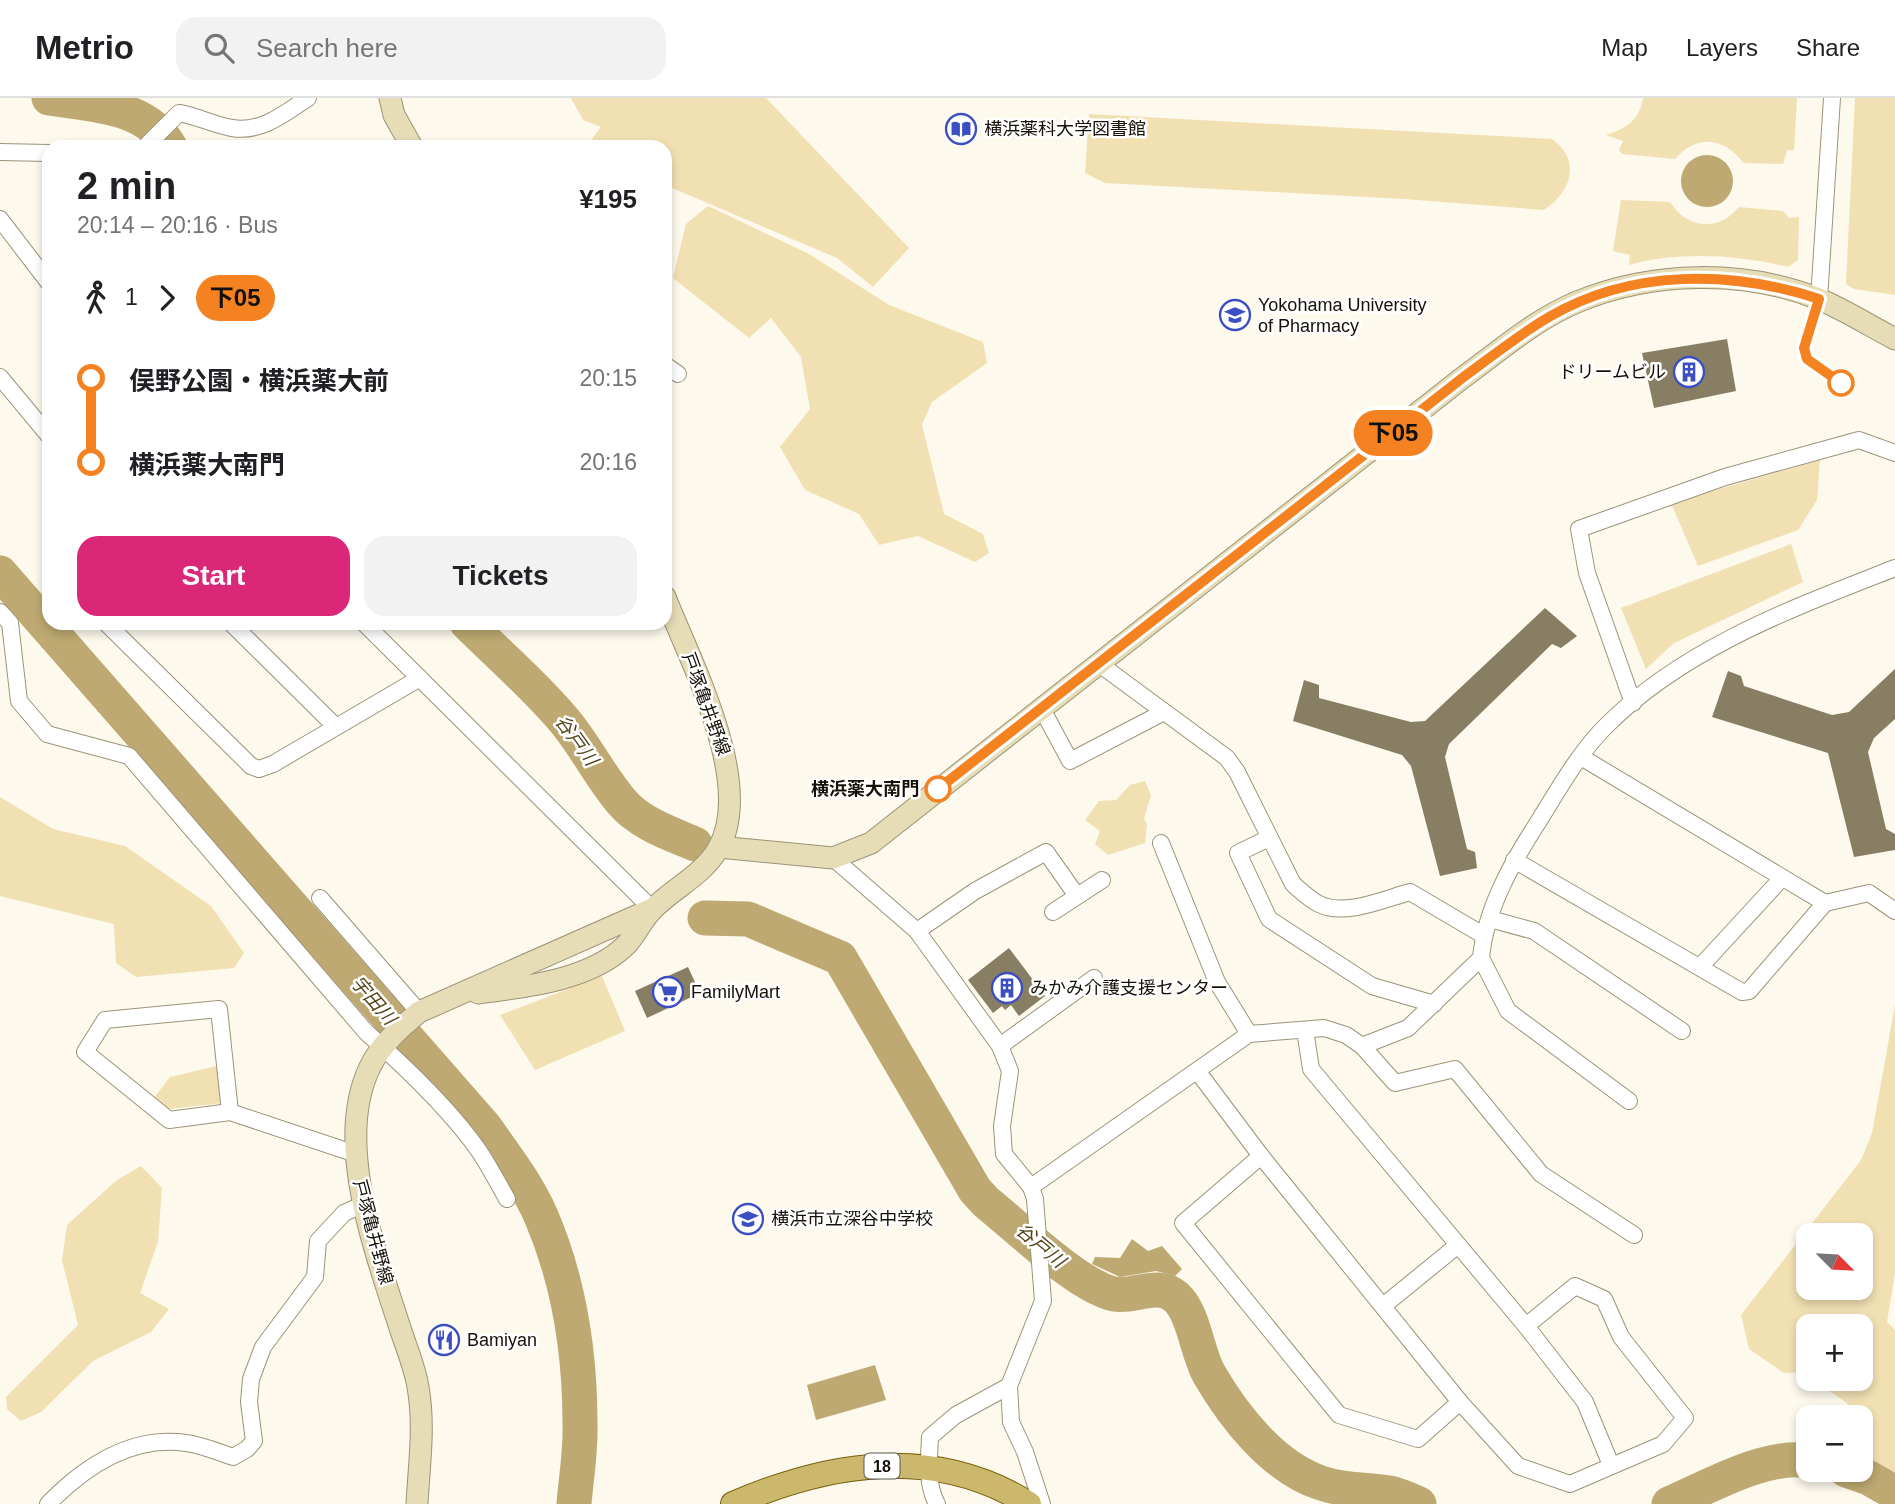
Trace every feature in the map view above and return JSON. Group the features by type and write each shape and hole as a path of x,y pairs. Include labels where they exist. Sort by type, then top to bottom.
{"main road":[{"name":"18","path":"733,1504 772,1487 856,1467 928,1467 983,1483 1030,1504"}],"street":[{"path":"152,140 179,113 231,128 251,130 308,98"},
{"path":"390,98 394,115 408,140"},
{"path":"1819,299 1832,98"},
{"path":"0,152 42,153"},
{"path":"0,219 42,274"},
{"path":"719,847 832,858 871,843 1472,371 1527,330 1577,302 1635,285 1692,278 1763,284 1819,299 1895,339"},
{"path":"0,377 42,428"},
{"path":"1633,703 1587,573 1579,529 1725,477 1858,440 1895,453"},
{"path":"1629,1101 1508,1011 1481,958 1483,934 1514,860 1581,757 1604,728 1633,703 1696,655 1807,602 1895,568"},
{"path":"0,612 10,623 19,701 47,733 129,755 312,970 387,1041 456,1122 480,1152 507,1199"},
{"name":"戸塚亀井野線","path":"418,1504 424,1439 418,1386 377,1253 358,1176 354,1131 360,1096 369,1068 387,1041 416,1015 652,909 706,866 719,847 728,817 731,785 726,754 672,615"},
{"path":"113,630 251,766 259,769 273,764 420,678"},
{"path":"238,630 335,726"},
{"path":"371,630 652,909"},
{"path":"1098,663 1227,758 1237,772 1293,884 1321,905 1342,909 1410,892 1483,934"},
{"path":"1041,707 1070,761 1164,712"},
{"path":"1581,757 1825,903"},
{"path":"1269,838 1238,853 1269,919 1372,986 1434,1004"},
{"path":"1161,843 1217,982 1249,1034"},
{"path":"917,932 975,891 1046,852 1077,896"},
{"path":"832,858 917,932 1000,1046 1010,1071 1002,1126 1004,1154 1031,1187 1037,1222 1043,1301 1009,1386 1011,1422 1025,1452 1042,1504"},
{"path":"1514,860 1742,992 1749,991 1825,903 1869,893 1895,911"},
{"path":"1700,967 1782,877"},
{"path":"1053,912 1102,880"},
{"path":"320,898 416,1015"},
{"path":"1490,919 1534,931 1682,1031"},
{"path":"1362,1046 1408,1028 1481,958"},
{"path":"1000,1046 1094,978"},
{"path":"230,1112 219,1009 105,1020 85,1052 169,1120 230,1112 356,1154"},
{"path":"1031,1187 1249,1034 1324,1028 1346,1035 1362,1046 1395,1083 1455,1069 1541,1174 1634,1236"},
{"path":"1305,1030 1311,1069 1526,1326 1585,1402 1611,1465"},
{"path":"1198,1072 1261,1156 1460,1402 1518,1466 1570,1485 1663,1444 1685,1418 1621,1337 1604,1298 1575,1286 1526,1326"},
{"path":"1261,1156 1183,1223 1339,1416 1418,1439 1460,1402"},
{"path":"48,1504 65,1486 113,1454 151,1442 187,1443 233,1457 247,1449 254,1441 249,1402 251,1379 263,1347 315,1277 318,1241 344,1213 366,1203"},
{"path":"1383,1306 1458,1245"},
{"path":"937,1504 932,1495 928,1467 930,1437 956,1415 1009,1386"}],"shaded area":[{"path":"571,98 766,98 909,248 873,287 837,258 672,188 672,140 591,140 601,127 583,120"},
{"path":"1643,98 1797,98 1794,150 1787,150 1783,164 1744,163 1728,148 1711,142 1693,145 1675,159 1622,154 1619,150 1623,141 1606,135 1620,130 1635,118"},
{"path":"1855,98 1895,98 1895,295 1854,289 1846,284"},
{"path":"1089,114 1552,139 1567,156 1569,176 1561,194 1544,210 1404,199 1105,183 1085,173"},
{"path":"1707,155 1717,157 1725,163 1731,171 1731,191 1725,199 1717,205 1707,207 1697,205 1689,199 1683,191 1681,181 1683,171 1689,163 1697,157"},
{"path":"1621,200 1670,202 1685,218 1703,224 1722,221 1739,207 1783,211 1789,218 1799,217 1798,260 1788,267 1729,257 1689,256 1629,265 1630,255 1613,251"},
{"path":"708,206 809,254 889,305 983,342 987,363 932,402 922,425 944,514 983,534 989,553 975,562 918,536 879,545 859,514 805,490 780,447 810,409 801,357 771,318 749,338 673,278 686,224"},
{"path":"1820,460 1817,500 1798,530 1698,566 1671,503"},
{"path":"1791,544 1803,582 1674,643 1646,669 1621,608"},
{"path":"1145,781 1151,795 1144,819 1147,824 1145,843 1108,855 1095,844 1100,831 1085,820 1099,801 1116,800 1130,785"},
{"path":"0,797 53,829 125,846 211,906 244,953 234,968 136,977 116,963 114,924 0,896"},
{"path":"602,976 625,1031 535,1070 500,1015"},
{"path":"1895,1005 1895,1273 1887,1322 1895,1330 1895,1483 1873,1468 1873,1405 1848,1405 1830,1391 1873,1391 1873,1314 1796,1314 1796,1372 1784,1373 1749,1349 1741,1315 1796,1244 1796,1300 1873,1300 1873,1223 1812,1223 1861,1160 1872,1133"},
{"path":"217,1066 223,1103 168,1109 154,1098 170,1077"},
{"path":"141,1166 162,1188 158,1242 140,1293 169,1309 151,1332 93,1361 41,1412 21,1421 7,1409 6,1397 78,1325 62,1260 67,1225 117,1180"},
{"path":"1132,1239 1148,1251 1162,1246 1182,1269 1175,1276 1156,1271 1120,1277 1092,1264 1095,1257 1120,1258"},
{"path":"875,1365 886,1400 816,1420 807,1385"}],"building":[{"name":"ドリームビル","path":"1727,339 1736,391 1654,408 1642,353"},
{"path":"1545,608 1577,636 1561,648 1552,644 1449,744 1445,757 1467,849 1475,852 1477,868 1440,876 1411,766 1402,755 1293,721 1304,680 1319,685 1319,698 1411,722 1425,721"},
{"path":"1895,669 1895,719 1874,738 1868,752 1886,829 1895,834 1895,850 1854,857 1828,753 1712,717 1728,671 1741,676 1744,686 1832,715 1849,712"},
{"name":"みかみ介護支援センター","path":"1009,948 1045,996 1019,1016 1011,1005 1005,1010 1002,1006 993,1013 968,980"},
{"name":"FamilyMart","path":"688,967 700,993 647,1018 635,991"}],"waterway":[{"name":"谷戸川","path":"49,98 117,109 147,123 165,140"},
{"name":"宇田川","path":"0,573 42,621"},
{"name":"宇田川","path":"50,630 484,1126 522,1181 551,1241 571,1318 578,1371 580,1424 574,1504"},
{"name":"谷戸川","path":"474,630 562,718 628,809 655,827 695,844"},
{"name":"谷戸川","path":"705,918 748,919 840,958 975,1190 986,1202 1066,1268 1099,1289 1122,1295 1161,1290 1176,1297 1187,1313 1209,1374 1230,1407 1256,1439 1287,1465 1330,1486 1389,1493 1419,1504"},
{"name":"谷戸川","path":"1669,1504 1756,1467 1796,1460"},
{"name":"谷戸川","path":"1873,1480 1895,1493"}],"bus line":[{"name":"下05","path":"938,789 1461,379 1527,330 1577,302 1635,285 1692,278 1743,280 1789,289 1819,299 1804,348 1807,359 1841,383"}],"place":[{"name":"横浜薬科大学図書館","path":"961,129"},
{"name":"Yokohama University of Pharmacy","path":"1235,315"},
{"name":"ドリームビル","path":"1689,372"},
{"name":"横浜薬大南門","path":"938,789"},
{"name":"みかみ介護支援センター","path":"1007,988"},
{"name":"FamilyMart","path":"668,992"},
{"name":"横浜市立深谷中学校","path":"748,1219"},
{"name":"Bamiyan","path":"444,1340"}]}
